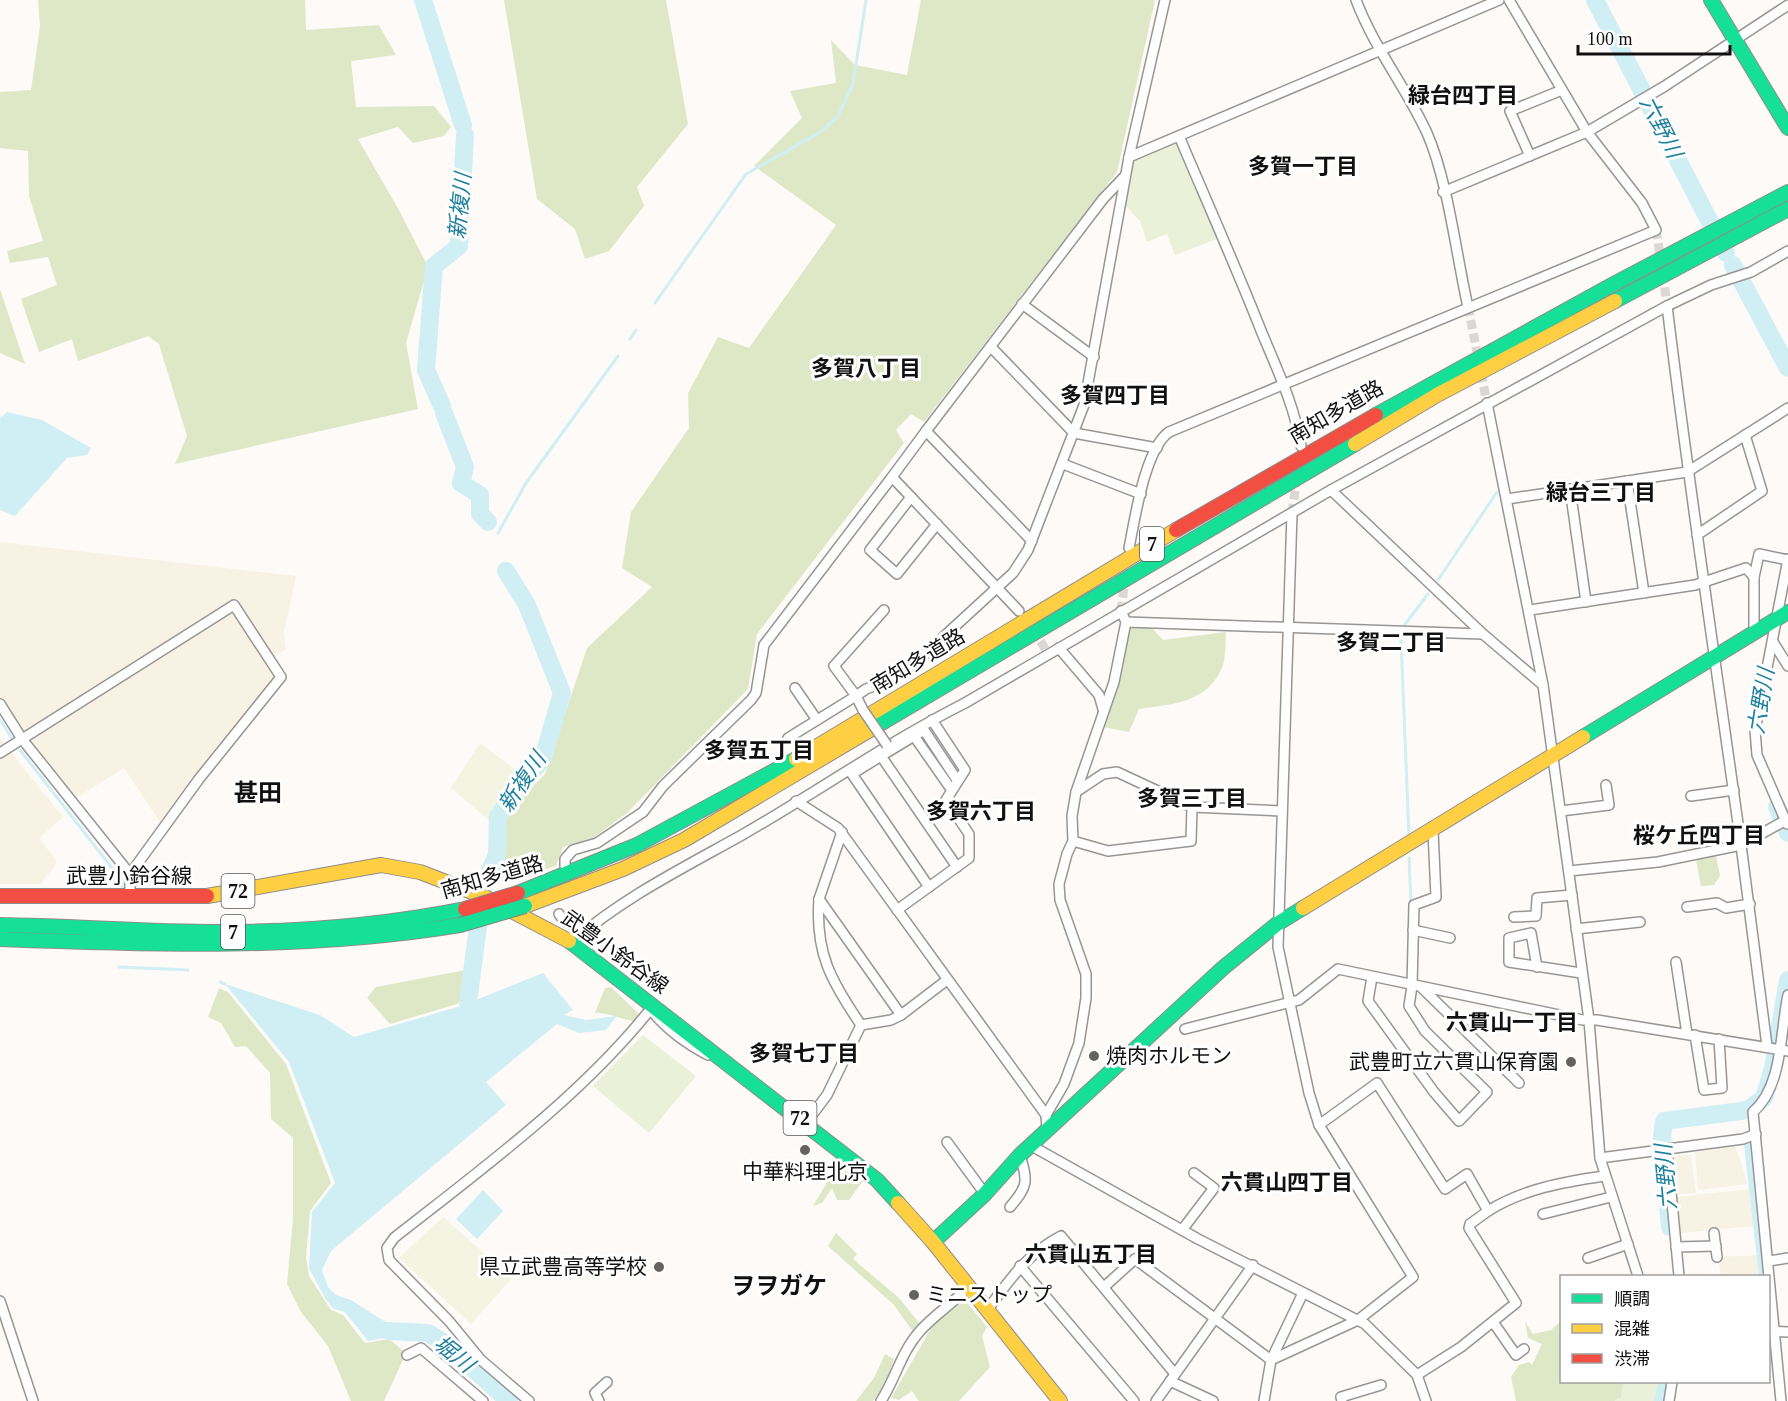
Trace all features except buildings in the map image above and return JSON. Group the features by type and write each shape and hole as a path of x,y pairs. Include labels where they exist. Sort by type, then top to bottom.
{"main road":[{"path":"1711,0 1788,128"},
{"name":"南知多道路","path":"0,925 218,932 313,930 381,924 465,909 595,866 676,828 843,731 1199,515 1421,387 1788,192"},
{"name":"南知多道路","path":"0,939 251,946 328,944 416,934 460,925 525,906 614,874 684,840 1437,395 1788,209"},
{"path":"933,1242 985,1194 1025,1150 1215,975 1277,924 1433,831 1785,614"},
{"name":"武豊小鈴谷線","path":"0,896 216,896 381,865 420,872 485,897 572,942 652,1007 806,1123 877,1180 933,1242 1060,1401"}],"street":[{"path":"789,738 866,689 890,680 915,663 1013,573 1032,541 1084,405 1129,157 1165,0"},
{"path":"1356,0 1379,52 1426,133 1443,192 1468,307"},
{"path":"1129,157 1499,0"},
{"path":"1129,548 1141,494 1161,438 1169,432 1656,230 1642,203 1587,132 1509,0"},
{"path":"1443,192 1587,132 1665,86 1788,5"},
{"path":"1530,156 1510,111 1562,90"},
{"path":"1179,135 1227,249 1233,257 1283,383 1301,446"},
{"path":"565,866 566,859 573,850 597,843 643,812 663,786 751,700 756,693 764,645 1022,304 1103,199 1125,177"},
{"path":"572,942 650,884 742,835 886,745 1059,648 1330,490 1667,306 1711,285 1751,272 1788,251"},
{"path":"1022,304 1094,357"},
{"path":"1667,306 1701,582 1715,657 1750,904 1776,1048"},
{"path":"991,346 1074,433 1157,448"},
{"path":"1487,403 1530,610 1562,811 1581,973 1589,1020 1600,1158 1638,1275"},
{"path":"1507,499 1687,472 1788,408"},
{"path":"926,431 1032,541"},
{"path":"1697,535 1762,491 1745,435"},
{"path":"1063,464 1141,494"},
{"path":"892,477 1019,611"},
{"path":"1627,481 1644,592"},
{"path":"1570,489 1586,602"},
{"path":"1330,490 1483,634 1543,685"},
{"path":"911,497 870,550 897,574 937,524"},
{"path":"1271,1360 1358,1320 1413,1277 1319,1125 1289,1004 1278,947 1292,513"},
{"path":"1569,871 1658,862 1742,844 1786,822 1757,755 1755,730 1773,642 1785,614 1786,560 1759,554 1754,577 1755,633"},
{"path":"1530,610 1695,585 1746,568 1754,577"},
{"path":"0,753 234,604 281,677 199,778 130,874 130,897"},
{"path":"884,610 834,666 856,696 886,745"},
{"path":"1046,1115 1064,1084 1079,1043 1084,1015 1086,974 1060,900 1062,869 1073,841 1072,816 1076,792 1114,682 1126,622 1121,611"},
{"path":"1126,622 1483,634"},
{"path":"1773,642 1788,666"},
{"path":"1059,648 1099,695 1103,709"},
{"path":"795,688 817,720"},
{"path":"0,704 22,739 130,874"},
{"path":"897,910 969,858 969,834 946,800 951,789 965,771 932,720"},
{"path":"929,887 852,774 924,730 957,780"},
{"path":"914,736 951,789"},
{"path":"881,756 957,867"},
{"path":"1076,792 1103,774 1117,772 1192,807 1281,811"},
{"path":"1562,811 1609,805 1606,785"},
{"path":"1691,796 1734,790"},
{"path":"796,801 842,832 1046,1115 1047,1130"},
{"path":"1073,841 1108,851 1191,841 1192,807"},
{"path":"1372,977 1368,1001 1434,1092 1459,1122 1487,1092 1425,1031 1408,1006 1416,986 1414,905 1436,897 1433,831"},
{"path":"842,832 819,899 817,928 824,959 836,989 861,1025"},
{"path":"1514,916 1536,915 1537,898 1572,896"},
{"path":"819,899 901,1015"},
{"path":"1687,907 1717,903 1726,908 1750,904"},
{"path":"559,914 564,921 585,931"},
{"path":"1576,929 1641,922"},
{"path":"1413,930 1450,938"},
{"path":"1676,962 1704,1090 1722,1088 1719,1038"},
{"path":"1537,967 1581,973"},
{"path":"1185,1029 1289,1004 1299,1000 1338,969 1589,1020 1776,1048"},
{"path":"1677,973 1688,971"},
{"path":"861,1025 891,1020 901,1015 947,980"},
{"path":"1416,986 1519,1083"},
{"path":"1770,1275 1753,1112 1766,1101 1776,1048 1785,1021 1788,995"},
{"path":"529,1401 481,1360 449,1321 389,1260 387,1248 394,1238 484,1167 593,1072 652,1007"},
{"path":"806,1123 827,1095 861,1025"},
{"path":"1319,1125 1377,1083 1445,1189 1467,1174 1488,1211"},
{"path":"1600,1158 1743,1139 1756,1134"},
{"path":"947,1142 985,1194"},
{"path":"1010,1207 1025,1190 1025,1150 1358,1320 1417,1375 1426,1401"},
{"path":"1663,1150 1679,1275"},
{"path":"1182,1230 1214,1188 1194,1173"},
{"path":"1417,1375 1493,1322 1516,1303 1469,1228 1470,1224 1504,1201 1557,1183 1604,1176"},
{"path":"1543,1214 1611,1197"},
{"path":"1714,1233 1717,1257"},
{"path":"988,1309 1020,1266 1033,1253 1061,1236 1104,1287 1173,1378 1213,1401"},
{"path":"1588,1258 1628,1244"},
{"path":"1676,1247 1716,1246"},
{"path":"1769,1261 1788,1258"},
{"path":"1104,1287 1134,1259 1215,1321 1271,1360"},
{"path":"1156,1401 1253,1265"},
{"path":"1020,1266 1134,1401"},
{"path":"1770,1284 1772,1331 1783,1394"},
{"path":"881,1401 890,1387 901,1357 920,1331 969,1286"},
{"path":"1264,1401 1271,1360 1303,1293"},
{"path":"0,1301 33,1401"},
{"path":"1493,1322 1516,1355 1524,1349"},
{"path":"1772,1331 1788,1332"},
{"path":"407,1355 422,1348 483,1401"},
{"path":"599,1401 595,1393 607,1382"},
{"path":"1669,1401 1671,1383"},
{"path":"1342,1401 1341,1397 1381,1385"}],"shaded area":[{"path":"0,542 296,576 284,632 286,649 265,663 274,678 160,822 124,768 76,798 23,732 0,696"},
{"path":"0,739 63,817 39,838 57,862 41,884 0,884"},
{"path":"1735,1146 1748,1184 1698,1190 1695,1152"},
{"path":"1691,1155 1696,1193 1674,1195 1671,1156"},
{"path":"1751,1189 1755,1226 1680,1233 1676,1197"},
{"path":"1758,1255 1761,1275 1721,1275 1718,1257"}],"green space":[{"path":"38,0 305,0 306,30 379,25 396,55 351,61 356,107 434,106 451,127 444,136 413,143 398,127 358,139 400,212 428,267 406,343 418,409 175,464 187,436 159,344 148,336 78,361 72,339 39,352 21,299 57,285 48,257 10,263 7,251 43,241 29,196 28,151 0,148 0,92 31,90 40,26"},
{"path":"504,0 666,0 688,124 637,187 644,206 609,251 585,259 575,229 537,199"},
{"path":"921,0 1155,0 1117,172 924,422 911,414 896,430 904,443 757,634 748,689 627,813 593,838 563,847 556,866 520,877 499,878 503,818 545,774 587,648 652,587 622,568 631,512 689,428 688,393 718,337 749,348 836,225 754,166 802,118 790,91 836,83 831,40 855,65 907,75"},
{"path":"1179,136 1222,237 1175,255 1167,234 1147,242 1140,221 1121,201 1129,157"},
{"path":"0,289 25,364 0,353"},
{"path":"1150,626 1163,640 1226,632 1223,665 1217,678 1209,687 1188,699 1139,709 1129,732 1103,727 1121,677 1130,628"},
{"path":"480,743 522,775 489,820 451,788"},
{"path":"1716,856 1720,876 1714,885 1701,886 1696,859"},
{"path":"466,970 466,996 457,1004 390,1024 367,998 376,987"},
{"path":"611,987 640,1015 635,1021 595,1013 605,988"},
{"path":"219,988 228,992 286,1064 331,1183 310,1211 306,1257 309,1276 331,1310 343,1315 365,1343 389,1339 406,1353 384,1401 351,1401 328,1346 301,1312 287,1284 293,1219 293,1138 271,1119 270,1073 246,1046 235,1047 221,1023 208,1017"},
{"path":"643,1035 696,1076 649,1133 593,1086"},
{"path":"838,1164 862,1182 849,1200 837,1200 832,1188 822,1203 813,1206"},
{"path":"443,1217 512,1278 471,1324 399,1258"},
{"path":"836,1233 857,1254 853,1259 899,1298 921,1325 914,1333 894,1305 828,1246"},
{"path":"965,1300 987,1327 982,1336 990,1367 959,1401 919,1401 912,1391 899,1400 891,1398 933,1325"},
{"path":"1525,1322 1533,1334 1551,1330 1560,1322 1560,1383 1623,1383 1621,1397 1614,1401 1516,1401 1511,1377 1519,1365 1529,1362 1532,1365 1542,1344 1528,1338"},
{"path":"885,1354 894,1359 886,1384 873,1401 856,1401 874,1378"},
{"path":"1623,1383 1668,1383 1663,1401 1614,1401 1621,1397"}],"water":[{"path":"7,412 42,420 91,448 87,455 67,458 15,516 0,510 0,418"},
{"path":"543,973 573,1010 564,1015 586,1020 617,1016 606,1030 579,1033 557,1024 486,1082 506,1105 331,1251 322,1270 328,1287 336,1295 351,1300 392,1326 384,1338 368,1341 345,1312 334,1309 326,1300 309,1268 312,1212 335,1183 289,1062 225,984 320,1015 354,1037 461,1006"},
{"path":"483,1190 503,1211 477,1239 456,1219"}],"waterway":[{"name":"新複川","path":"423,0 463,125"},
{"path":"655,303 746,174 819,133 838,116 853,84 866,0"},
{"name":"六野川","path":"1595,0 1726,253"},
{"name":"新複川","path":"442,406 426,370 434,266 459,246 465,135"},
{"name":"六野川","path":"1733,265 1788,368"},
{"path":"630,339 636,330"},
{"path":"498,533 526,483 618,356"},
{"name":"新複川","path":"444,413 465,467 461,483 480,495 480,514 488,522"},
{"path":"1438,580 1497,492"},
{"name":"新複川","path":"468,1003 483,888 497,854 498,816 543,758 562,693 527,605 506,571"},
{"path":"1403,627 1428,594"},
{"path":"1401,639 1409,838"},
{"path":"0,720 11,737"},
{"path":"20,750 123,882 122,888"},
{"name":"六野川","path":"1777,807 1788,833"},
{"path":"1409,858 1411,902"},
{"path":"119,967 188,970"},
{"name":"六野川","path":"1670,1227 1662,1138 1664,1121 1741,1111 1749,1109 1764,1098 1773,1068 1788,980"},
{"path":"220,982 225,984"},
{"path":"1749,1145 1764,1275"},
{"name":"堀川","path":"388,1331 428,1333 446,1344 509,1401"},
{"name":"六野川","path":"1663,1401 1666,1389"}],"tunnel":[{"path":"1656,230 1661,260"},
{"path":"1663,274 1667,306"},
{"path":"1468,307 1487,403"},
{"path":"1292,513 1297,478"},
{"path":"1121,611 1125,580"},
{"path":"1033,630 1048,653"}],"traffic: fast":[{"path":"1711,0 1788,128"},
{"path":"1376,415 1612,285 1788,192"},
{"path":"1615,301 1788,209"},
{"path":"873,728 1355,444"},
{"path":"1583,737 1788,612"},
{"path":"518,893 637,845 796,759"},
{"path":"460,925 525,906"},
{"path":"933,1242 985,1194 1020,1155 1223,968 1277,924 1303,908"},
{"path":"0,925 192,932 281,931 343,927 465,909"},
{"path":"0,939 231,944 345,939 460,925"},
{"path":"569,941 877,1180 898,1203"}],"traffic: slow":[{"path":"1355,444 1437,395 1615,301"},
{"path":"796,759 1176,530"},
{"path":"525,906 623,869 684,840 873,728"},
{"path":"1303,908 1583,737"},
{"path":"207,896 381,865 420,872 485,897 569,941"},
{"path":"898,1203 933,1242 1060,1401"}],"traffic: jam":[{"path":"1176,530 1376,415"},
{"path":"465,909 518,893"},
{"path":"0,896 207,896"}],"place":[{"name":"焼肉ホルモン","path":"1094,1056"},
{"name":"武豊町立六貫山保育園","path":"1571,1062"},
{"name":"中華料理北京","path":"805,1150"},
{"name":"県立武豊高等学校","path":"659,1267"},
{"name":"ミニストップ","path":"914,1295"}],"district":[{"name":"緑台四丁目","path":"1463,95"},
{"name":"多賀一丁目","path":"1303,166"},
{"name":"多賀八丁目","path":"866,368"},
{"name":"多賀四丁目","path":"1115,395"},
{"name":"緑台三丁目","path":"1601,492"},
{"name":"多賀二丁目","path":"1391,642"},
{"name":"多賀五丁目","path":"759,750"},
{"name":"甚田","path":"258,793"},
{"name":"多賀三丁目","path":"1192,798"},
{"name":"多賀六丁目","path":"981,811"},
{"name":"桜ケ丘四丁目","path":"1699,835"},
{"name":"六貫山一丁目","path":"1512,1022"},
{"name":"多賀七丁目","path":"804,1053"},
{"name":"六貫山四丁目","path":"1287,1182"},
{"name":"六貫山五丁目","path":"1091,1254"},
{"name":"ヲヲガケ","path":"779,1286"}]}
